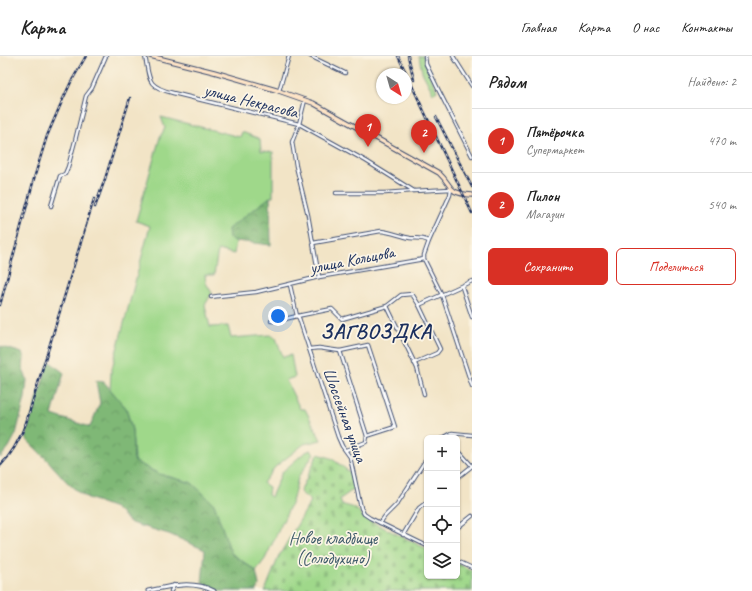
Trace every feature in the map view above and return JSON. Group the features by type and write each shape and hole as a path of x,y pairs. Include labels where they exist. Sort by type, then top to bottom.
{"main road":[{"path":"150,56 214,72 305,100 439,173 455,192 472,195"}],"street":[{"path":"50,206 60,176 65,174 68,167 76,141 86,96 92,88 106,56"},
{"name":"улица Некрасова","path":"145,56 148,78 156,87 166,92 299,124 366,161 414,191"},
{"path":"279,91 289,56"},
{"path":"310,56 345,72"},
{"path":"424,56 426,64 472,156"},
{"path":"454,56 472,86"},
{"path":"305,100 299,124 292,142 296,166 308,215 319,277"},
{"path":"336,193 385,193 451,189 450,195 429,241 424,259 442,295 472,386"},
{"path":"313,243 381,232 389,232 410,238 423,238 429,241"},
{"name":"улица Кольцова","path":"211,297 256,292 319,277 424,259"},
{"path":"419,305 472,281"},
{"name":"Шоссейная улица","path":"290,285 297,316 299,318 338,437 350,458 361,508 364,514 424,545"},
{"path":"462,286 472,317"},
{"path":"271,321 332,310 342,320 387,306 401,295 412,294 419,305 440,349 437,353 414,363"},
{"path":"387,306 414,363 424,394"},
{"path":"309,350 319,348 340,351 368,345 395,427 367,436"},
{"path":"340,351 367,436 366,442 346,450"},
{"path":"448,435 452,433 472,434"},
{"path":"460,452 472,466 460,476"},
{"path":"380,523 397,504 424,463"},
{"path":"403,535 419,508 424,504"},
{"path":"460,526 472,516"},
{"path":"460,562 472,568"},
{"path":"171,591 174,585"},
{"path":"148,591 174,585 193,585 214,591"}],"green space":[{"path":"419,56 423,56 437,91 433,93 422,72"},
{"path":"161,117 240,137 242,132 260,139 261,151 273,152 273,197 270,197 229,238 236,241 234,254 218,250 214,275 205,275 206,283 212,293 205,305 210,327 228,326 231,338 270,335 276,338 283,357 291,355 295,377 286,380 300,409 305,409 321,440 304,444 275,467 263,483 269,487 268,495 271,497 282,472 304,453 310,450 314,453 298,478 292,502 265,559 256,571 231,553 192,483 159,474 134,461 132,430 126,408 110,390 111,372 150,226 136,221 160,137 165,128"},
{"path":"270,197 271,245 236,241 229,238 228,229"},
{"path":"0,346 22,353 24,358 23,369 27,380 25,398 16,434 9,447 0,458"},
{"path":"49,361 64,373 52,415 90,427 100,403 96,381 104,382 126,408 132,430 134,461 159,474 192,483 214,504 231,553 256,571 259,585 257,591 218,591 202,583 205,550 169,534 131,523 115,508 88,498 78,492 25,438"},
{"name":"Новое кладбище (Солодухино)","path":"318,454 331,458 351,473 354,489 340,499 342,506 344,505 354,508 364,518 424,548 424,579 460,579 460,565 472,571 472,591 265,591 279,556 311,501 300,492"}],"railway":[{"path":"0,305 47,136 71,82 86,56"},
{"path":"398,56 472,213"},
{"path":"408,56 414,80"},
{"path":"95,207 130,98"},
{"path":"436,117 472,187"},
{"path":"0,466 15,446 26,423 94,199"}],"place":[{"name":"Пятёрочка","path":"368,147"},
{"name":"Пилон","path":"424,153"}],"district":[{"name":"ЗАГВОЗДКА","path":"376,331"}]}
